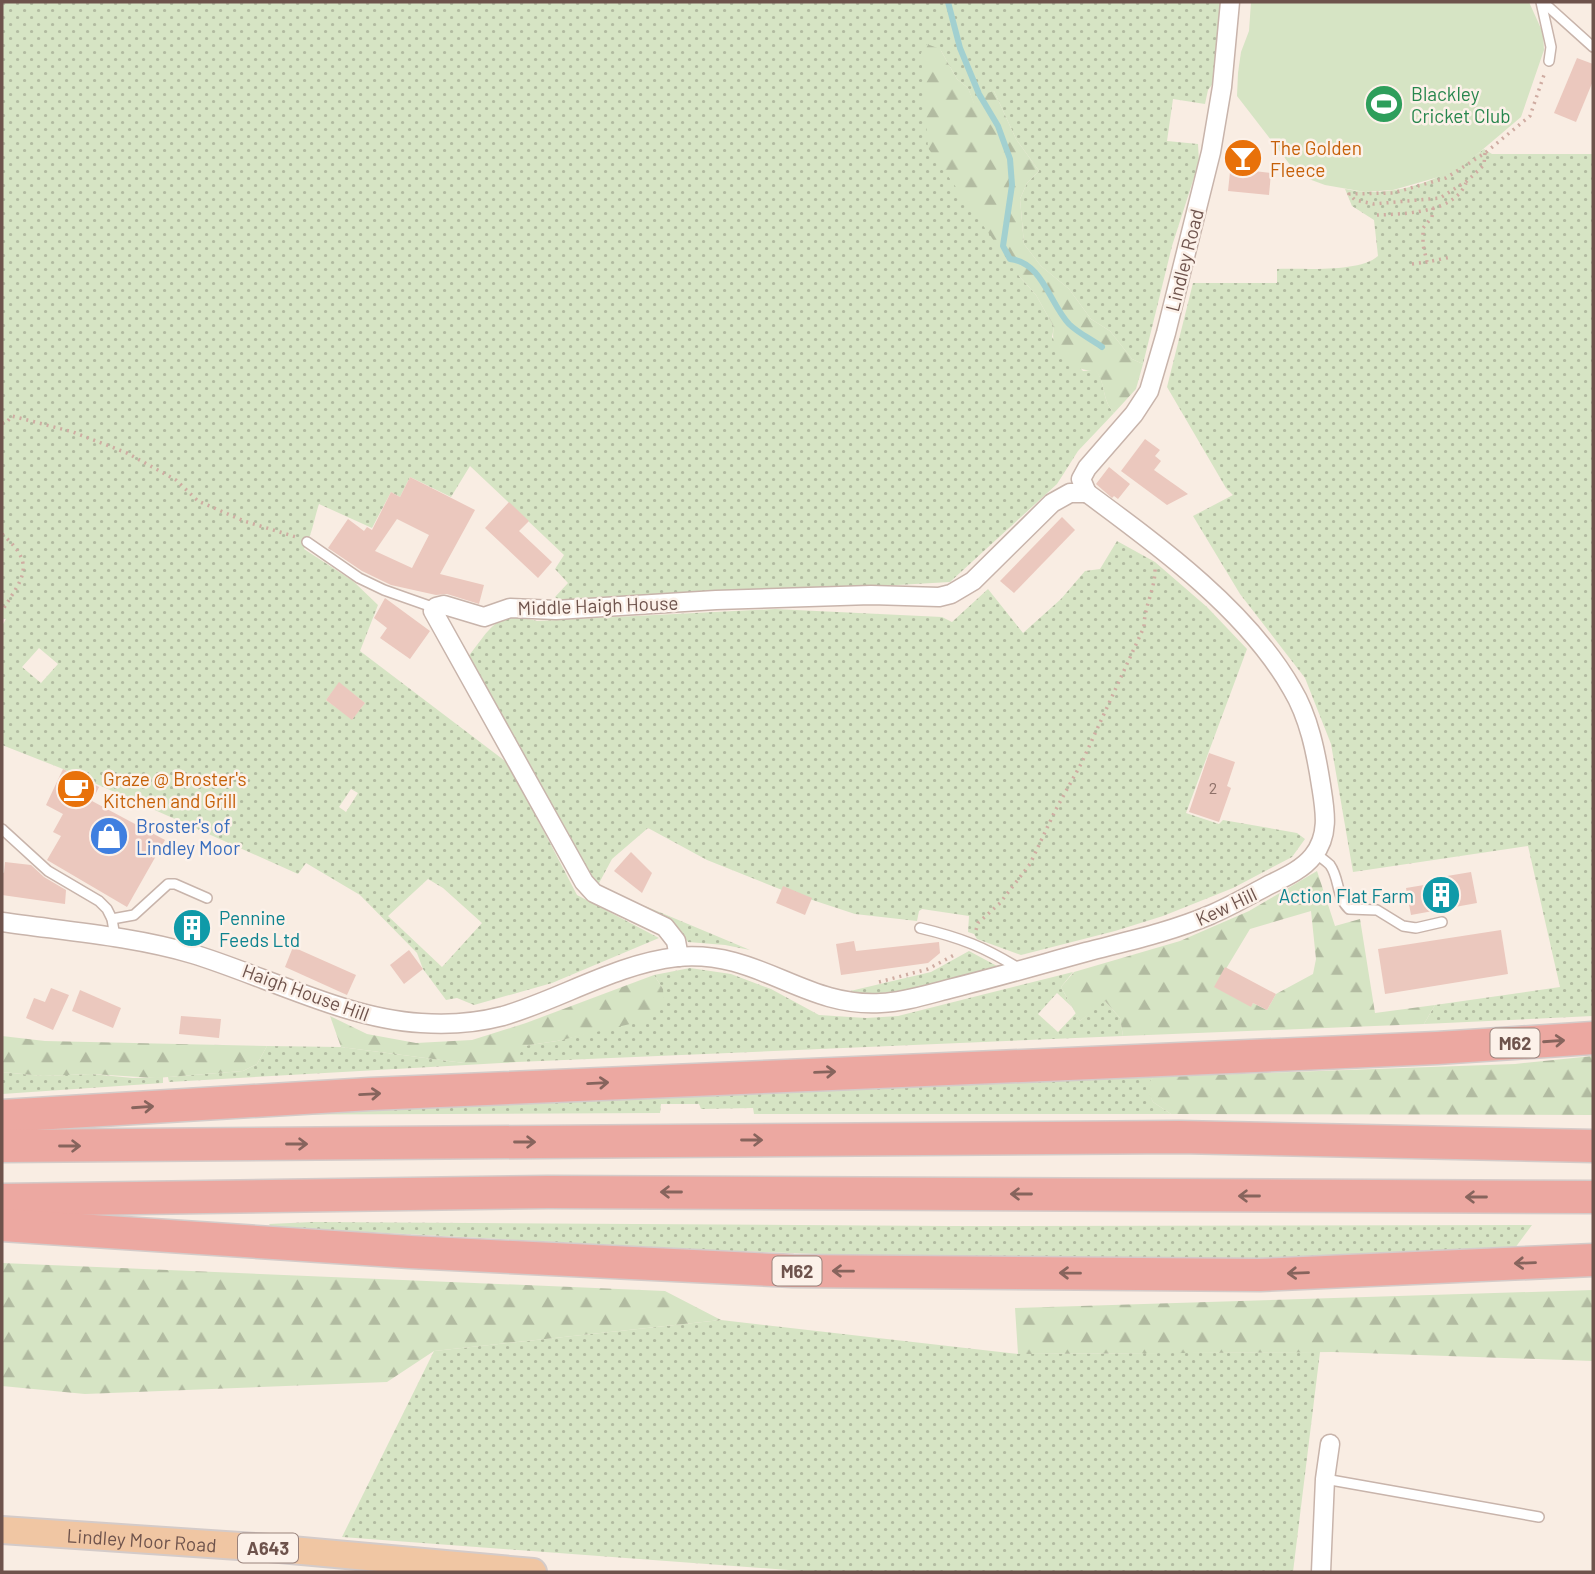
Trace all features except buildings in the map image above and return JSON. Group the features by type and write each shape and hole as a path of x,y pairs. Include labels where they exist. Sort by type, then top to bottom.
{"highway":[{"name":"M62","path":"2,1116 384,1093 1437,1048 1593,1038"},
{"path":"2,1146 1165,1137 1593,1146"},
{"path":"2,1200 548,1192 1593,1198"},
{"name":"M62","path":"2,1225 410,1252 793,1271 1260,1275 1593,1261"}],"main road":[{"name":"Lindley Moor Road","path":"2,1530 268,1548 534,1572"}],"street":[{"name":"Lindley Road","path":"1087,494 1082,479 1087,468 1134,414 1149,391 1177,293 1211,152 1222,87 1230,2"},
{"name":"Middle Haigh House","path":"435,608 444,605 484,617 510,608 556,610 716,600 872,595 939,597 973,582 1052,503 1070,493 1087,494"},
{"path":"1087,494 1162,549 1224,606 1259,643 1293,690 1317,760 1326,815 1323,838 1315,853"},
{"path":"435,608 433,611 583,882 594,893 665,927 676,941 678,957"},
{"name":"Kew Hill","path":"729,959 772,974 818,996 852,1003 877,1004 902,1000 1150,935 1207,916 1297,870 1315,853"},
{"name":"Haigh House Hill","path":"2,922 175,950 218,962 372,1017 420,1023 463,1023 504,1015 635,966 678,957 729,959"},
{"path":"1321,1572 1325,1479 1330,1444"}],"lane":[{"path":"1542,2 1593,47"},
{"path":"1542,2 1551,47 1549,61"},
{"path":"307,542 359,578 435,608"},
{"path":"2,829 48,871 99,901 112,919 115,939"},
{"path":"1315,853 1329,865 1335,875 1343,903 1349,909 1377,911 1403,926 1416,928 1442,922"},
{"path":"112,919 134,915 168,884 175,884 207,898"},
{"path":"920,928 959,937 1020,969"},
{"path":"1325,1479 1539,1517"}],"path":[{"path":"1485,153 1484,165 1467,181 1440,198 1374,204 1355,200 1349,194 1393,193 1446,178 1485,153 1530,116 1549,61"},
{"path":"1377,215 1414,213 1433,208 1463,191 1467,181"},
{"path":"1427,262 1423,228 1432,217 1433,208"},
{"path":"1412,264 1451,257"},
{"path":"2,423 6,423 12,416 18,416 36,424 73,432 127,453 176,480 198,501 244,521 307,542"},
{"path":"2,534 23,558 23,564 18,584 2,611"},
{"path":"875,983 928,969 961,952 972,943 978,923 1000,903 1030,864 1055,811 1082,764 1144,627 1156,580 1155,562 1162,549"}],"green space":[{"path":"2,2 1221,2 1214,82 1208,90 1205,104 1173,99 1167,141 1198,144 1199,162 1172,246 1143,364 1132,359 1110,331 1091,319 1069,289 1041,266 1024,244 1020,199 1027,183 1039,171 1016,139 994,91 974,104 968,88 957,79 940,49 1019,276 1036,295 1054,327 1052,337 1083,371 1096,370 1107,402 1114,413 1078,451 1057,484 950,582 565,604 555,597 568,583 555,569 564,555 470,466 451,497 410,477 400,497 391,492 372,528 319,504 304,549 353,581 378,605 360,651 509,764 577,895 659,938 552,983 474,1005 457,998 446,1000 423,969 417,953 360,895 306,863 298,874 63,769 2,745 2,626 6,619 2,618","holes":["39,648 58,664 41,683 22,667","339,683 365,703 352,719 326,700","351,789 358,793 346,812 339,807","428,879 443,888 482,923 442,967 388,916"]},
{"name":"Blackley Cricket Club","path":"1251,2 1529,2 1543,33 1544,50 1521,117 1462,167 1449,174 1393,190 1365,192 1325,185 1298,175 1237,96 1241,52 1249,31"},
{"path":"927,44 940,49 957,79 968,88 974,103 984,94 994,91 1016,139 1039,171 1027,183 1020,199 1024,244 1041,266 1069,289 1091,319 1110,331 1132,359 1143,364 1136,389 1114,413 1107,402 1096,371 1078,368 1058,352 1053,336 1054,327 1036,295 1019,276 928,148 921,53"},
{"path":"1484,149 1492,154 1593,154 1593,1016 1424,1024 1435,1005 1560,987 1528,846 1353,872 1331,744 1305,678 1240,594 1193,516 1233,495 1226,488 1167,387 1193,283 1277,283 1277,269 1345,267 1369,261 1378,256 1374,220 1352,206 1345,189 1382,192 1419,184 1453,169"},
{"path":"1117,541 1155,562 1207,607 1247,649 1186,813 1219,824 1223,820 1297,833 1305,839 1292,857 1233,888 1163,916 1021,955 977,939 974,934 968,932 969,916 922,909 917,921 855,914 782,890 707,860 648,828 612,859 598,885 587,875 467,658 495,624 511,618 537,621 775,609 942,617 952,622 988,589 1023,633 1061,599 1085,571 1100,569"},
{"path":"1317,871 1335,926 1360,919 1375,1013 1435,1005 1424,1024 1123,1036 1120,1018 1105,1001 1080,1021 1061,987 1074,972 1180,941 1249,911","holes":["1311,911 1316,959 1313,974 1276,994 1267,1010 1253,1003 1251,1006 1215,987 1250,929"]},
{"path":"645,906 750,950 688,942 681,933 642,911"},
{"path":"969,951 997,966 903,990 884,993 846,992 931,972"},
{"path":"690,968 731,974 771,989 819,1015 866,1018 898,1016 1073,972 1061,987 1072,1007 1057,993 1038,1014 1058,1032 1076,1013 1080,1021 1104,1000 1120,1018 1123,1036 517,1062 169,1082 168,1077 243,1071 257,1064 267,1046 341,1047 464,1063 523,1046 596,1031 663,989 654,975"},
{"path":"654,975 663,989 664,1003 643,1021 523,1046 517,1062 464,1063 341,1047 330,1016 367,1034 416,1043 472,1040 526,1023"},
{"path":"2,1036 45,1041 267,1046 257,1064 243,1071 156,1078 91,1074 43,1076 2,1072"},
{"path":"1593,1056 1593,1115 1171,1114 1153,1102 1146,1088 1153,1077 1515,1064"},
{"path":"2,1072 43,1076 91,1074 133,1078 163,1077 163,1083 2,1094"},
{"path":"1153,1077 1147,1088 1153,1102 1171,1114 754,1114 753,1108 701,1109 699,1104 661,1104 660,1113 210,1115 1083,1078"},
{"path":"312,1222 952,1226 1532,1225 1515,1248 1329,1261 959,1259 707,1250 271,1227 269,1224"},
{"path":"2,1263 665,1291 721,1320 434,1351 387,1382 85,1394 2,1386"},
{"path":"1593,1290 1593,1361 1333,1352 1018,1354 1015,1308"},
{"path":"721,1320 1018,1354 1320,1352 1293,1572 816,1572 342,1537 434,1351"}],"waterway":[{"path":"948,2 960,48 979,94 998,126 1010,159 1012,185 1003,246 1010,259 1021,262 1038,276 1069,324 1102,347"}],"place":[{"name":"Blackley Cricket Club","path":"1384,104"},
{"name":"The Golden Fleece","path":"1243,158"},
{"name":"Graze @ Broster's Kitchen and Grill","path":"76,789"},
{"name":"Broster's of Lindley Moor","path":"109,836"},
{"name":"Action Flat Farm","path":"1441,895"},
{"name":"Pennine Feeds Ltd","path":"192,928"}]}
